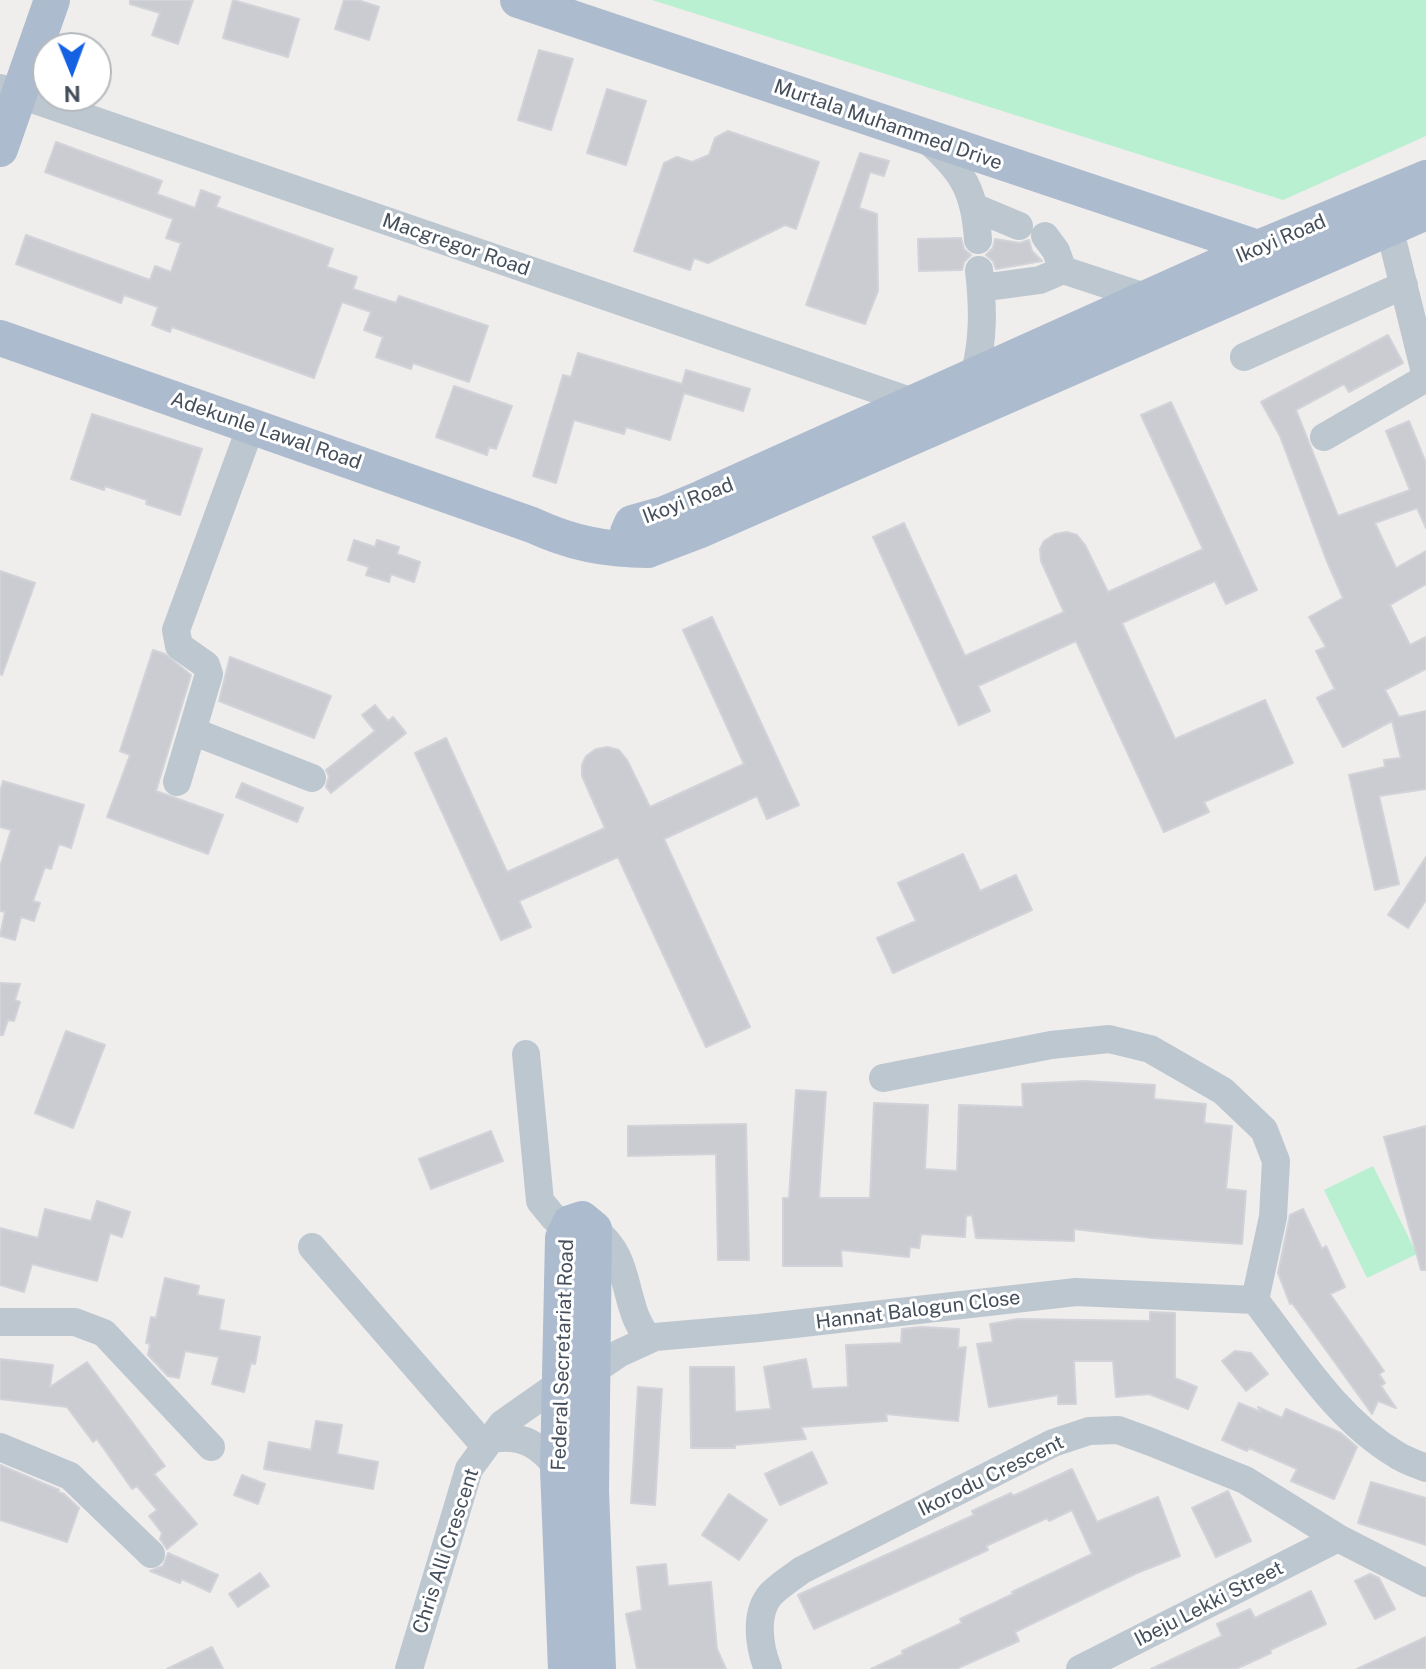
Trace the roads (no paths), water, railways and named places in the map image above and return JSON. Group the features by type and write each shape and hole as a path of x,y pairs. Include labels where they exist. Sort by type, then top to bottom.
{"main road":[{"path":"0,149 9,92 52,0"},
{"name":"Murtala Muhammed Drive","path":"518,0 1258,248 1289,271"},
{"name":"Ikoyi Road","path":"640,536 698,531 1289,271 1386,212 1426,178"},
{"name":"Ikoyi Road","path":"640,536 664,514 1258,248 1386,212 1426,212"},
{"path":"1186,226 1197,242 1200,253 1192,278"},
{"name":"Adekunle Lawal Road","path":"0,338 532,525 558,538 605,549 640,536"},
{"name":"Federal Secretariat Road","path":"582,1226 575,1378 598,1669"},
{"name":"Federal Secretariat Road","path":"566,1669 558,1469 575,1378"}],"street":[{"name":"Macgregor Road","path":"9,92 913,402"},
{"path":"923,136 952,161 976,208 978,240"},
{"path":"976,208 1032,231 1056,251 1063,270"},
{"path":"1324,437 1426,377 1386,212"},
{"path":"974,376 983,324 980,279 1040,280 1063,270 1148,298"},
{"path":"1244,357 1404,285"},
{"path":"177,782 208,670 206,665 179,646 176,630 251,426"},
{"path":"192,731 312,778"},
{"path":"883,1078 1051,1045 1109,1039 1150,1049 1223,1091 1264,1130 1276,1161 1273,1217 1255,1300 1329,1397 1359,1426 1398,1456 1426,1468"},
{"path":"526,1054 540,1201 554,1218 582,1226 609,1240 619,1258 636,1316 647,1338"},
{"path":"312,1247 488,1442 514,1437 528,1440 543,1450 558,1469"},
{"name":"Hannat Balogun Close","path":"575,1378 647,1338 1076,1292 1255,1300"},
{"path":"0,1322 75,1322 104,1333 211,1447"},
{"name":"Chris Alli Crescent","path":"409,1669 469,1469 512,1415 575,1378"},
{"name":"Ikorodu Crescent","path":"768,1669 763,1656 761,1614 770,1595 802,1570 1053,1443 1089,1431 1118,1430 1245,1480 1338,1538 1426,1583"},
{"path":"0,1447 70,1476 151,1554"},
{"name":"Ibeju Lekki Street","path":"1080,1669 1338,1538"}]}
